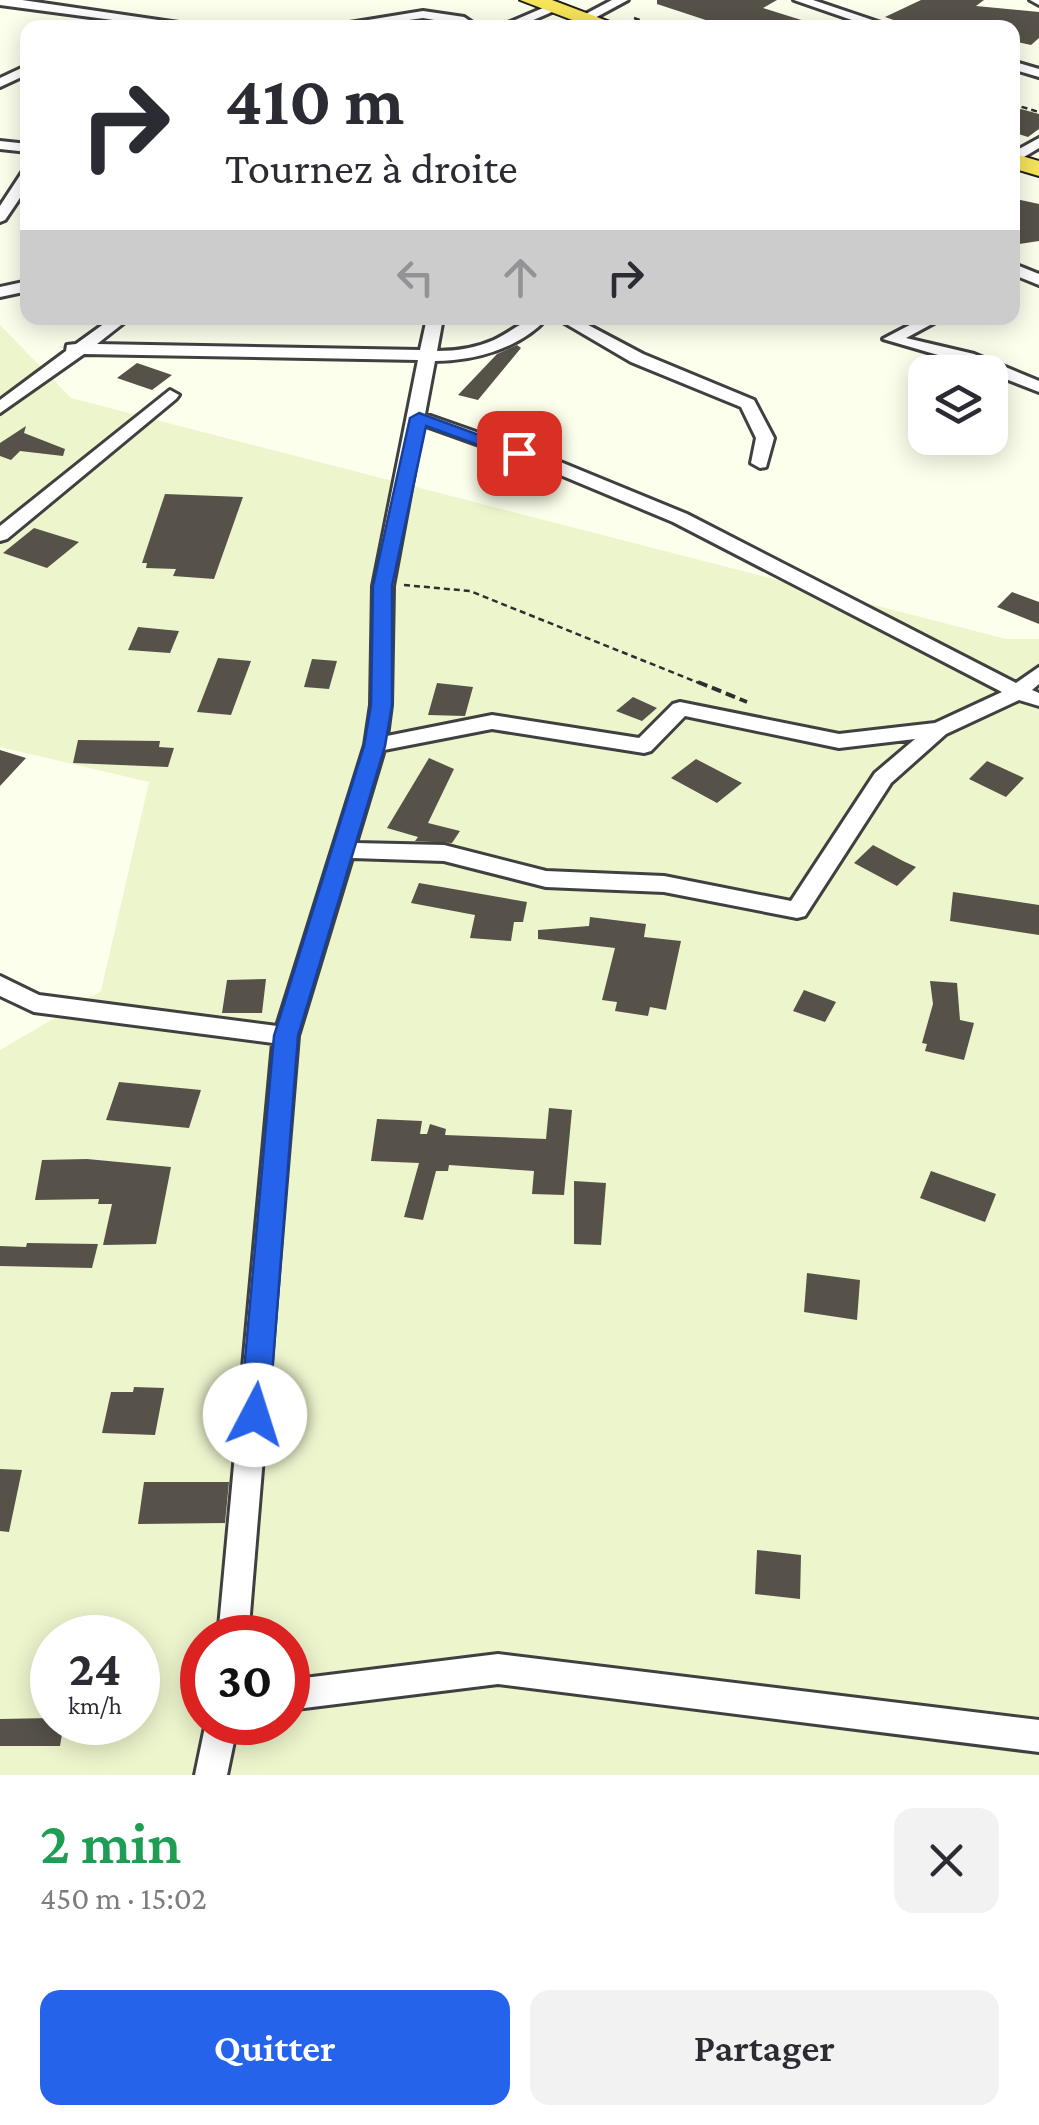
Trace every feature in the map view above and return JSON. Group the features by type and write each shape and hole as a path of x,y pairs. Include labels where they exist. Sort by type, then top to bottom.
{"highway":[{"path":"531,0 592,20"}],"street":[{"path":"41,0 70,8"},
{"path":"586,18 622,0"},
{"path":"800,0 864,20"},
{"path":"0,1 141,20"},
{"path":"523,20 555,8"},
{"path":"384,20 427,14 461,20"},
{"path":"0,217 20,186"},
{"path":"0,408 73,349 111,325"},
{"path":"235,1615 286,1036 375,746 381,705 383,586 419,418 434,325"},
{"path":"73,349 461,356 501,342 527,325"},
{"path":"577,325 638,358 748,404 765,438 760,463"},
{"path":"920,325 891,339 968,358 1039,387"},
{"path":"0,535 170,395"},
{"path":"419,418 552,465 680,518 1029,696"},
{"path":"375,746 492,722 644,746 680,709 839,741 939,729 1029,696 1039,673"},
{"path":"343,850 444,852 546,880 664,884 797,910 883,778 939,729"},
{"path":"0,985 34,1004 286,1036"},
{"path":"310,1692 498,1669 1039,1736"},
{"path":"211,1775 217,1745"}],"path":[{"path":"383,586 424,584 470,591 756,706"}],"green space":[{"path":"0,325 71,398 1006,639 1039,639 1039,1775 0,1775 0,1050 101,991 149,782 0,747"}],"building":[{"path":"657,0 777,0 763,8 801,20 706,20 657,4"},
{"path":"921,0 984,0 976,6 1039,12 1039,38 1031,45 1020,43 1020,20 885,17"},
{"path":"1020,110 1039,114 1039,129 1028,137 1020,134"},
{"path":"1020,200 1039,204 1039,241 1020,244"},
{"path":"517,345 521,348 478,400 458,395 497,354"},
{"path":"137,363 172,375 152,390 117,378"},
{"path":"26,426 24,433 65,449 63,456 20,451 11,460 0,456 0,443"},
{"path":"165,494 243,497 214,579 173,576 176,569 146,568 147,563 142,563"},
{"path":"34,528 79,542 47,568 3,553"},
{"path":"1012,592 1039,602 1039,624 997,607"},
{"path":"138,627 179,631 170,653 128,650"},
{"path":"218,658 251,661 231,715 197,712"},
{"path":"312,659 337,661 329,689 304,687"},
{"path":"437,683 473,687 465,716 428,715"},
{"path":"633,697 657,708 642,721 616,711"},
{"path":"78,740 160,741 159,747 174,748 168,767 73,763"},
{"path":"0,750 26,758 0,786"},
{"path":"429,758 454,769 428,823 460,831 452,843 415,841 418,837 387,828"},
{"path":"696,759 742,783 717,803 671,778"},
{"path":"987,761 1024,778 1006,797 969,779"},
{"path":"873,845 916,867 897,886 854,863"},
{"path":"419,883 527,902 523,922 514,922 511,941 470,938 475,915 411,903"},
{"path":"953,892 1039,905 1039,935 950,921"},
{"path":"590,917 646,924 644,937 681,941 666,1010 650,1007 648,1016 615,1011 617,1002 602,1000 615,948 538,939 538,930 589,926"},
{"path":"266,979 262,1013 222,1013 227,980"},
{"path":"930,981 957,983 960,1020 974,1023 964,1060 925,1051 927,1044 922,1043 933,1004"},
{"path":"804,990 836,1002 825,1022 793,1011"},
{"path":"119,1082 201,1090 189,1128 106,1120"},
{"path":"549,1108 572,1110 564,1195 532,1194 534,1171 449,1165 448,1171 436,1171 423,1220 404,1217 419,1163 371,1161 377,1119 422,1121 420,1134 427,1134 430,1124 446,1129 445,1135 546,1139"},
{"path":"87,1159 171,1167 156,1244 103,1245 112,1204 98,1204 99,1199 35,1200 42,1160"},
{"path":"931,1171 996,1194 985,1222 920,1198"},
{"path":"574,1181 606,1183 601,1245 574,1244"},
{"path":"27,1243 98,1244 92,1268 0,1266 0,1246 26,1247"},
{"path":"807,1273 860,1280 857,1320 804,1312"},
{"path":"134,1387 164,1388 155,1435 102,1433 111,1392 133,1392"},
{"path":"0,1469 22,1470 9,1532 0,1531"},
{"path":"144,1482 229,1482 225,1523 138,1524"},
{"path":"757,1550 801,1555 800,1599 755,1594"},
{"path":"30,1718 30,1745 60,1746 0,1746 0,1719"}],"route":[{"path":"255,1415 286,1036 375,746 381,705 383,586 419,418 519,453"}]}
